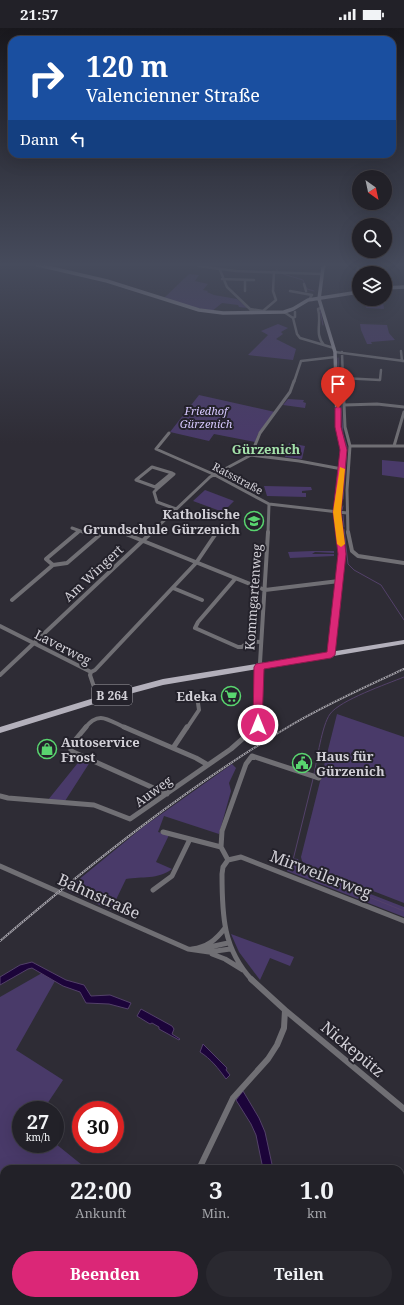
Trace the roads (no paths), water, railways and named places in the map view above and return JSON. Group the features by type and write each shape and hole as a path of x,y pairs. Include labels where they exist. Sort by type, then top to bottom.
{"main road":[{"path":"326,326 335,352 338,427 344,450 337,512 342,547 331,655"},
{"name":"B 264","path":"0,730 98,699 163,682 404,642"}],"street":[{"path":"294,324 297,334 300,338 324,346 335,352"},
{"path":"324,346 318,334 320,325 326,326"},
{"path":"342,469 292,460 251,455 260,433 291,392 301,361 335,352 342,352 403,361 401,351"},
{"path":"342,352 344,405 347,436 350,446 346,490 346,513 348,536 352,551 355,555 361,557 404,563"},
{"path":"342,378 380,380 381,370"},
{"path":"344,405 377,404 404,407"},
{"path":"394,446 402,425 404,412"},
{"name":"Ratsstraße","path":"169,433 156,449 213,474 269,504 346,513"},
{"path":"350,446 404,446"},
{"name":"Am Wingert","path":"0,675 213,474 251,455"},
{"path":"157,488 136,480 152,467 174,474 154,492 157,502 176,509"},
{"name":"Kommgartenweg","path":"256,728 269,504"},
{"path":"12,600 53,565 67,563 107,527 265,590 339,581"},
{"path":"53,565 46,559 81,532 72,528"},
{"path":"91,672 95,670 207,550 219,529"},
{"path":"235,579 198,622 195,628 238,647 242,647 250,641 260,642"},
{"path":"172,588 202,600"},
{"name":"Laverweg","path":"0,626 91,672 90,675 98,699"},
{"path":"173,748 199,710 198,703"},
{"path":"167,794 73,752 70,747 92,719 98,717 196,758 208,765"},
{"name":"Auweg","path":"0,796 8,798 94,805 130,819 231,749 256,728"},
{"path":"245,972 230,949 225,928 222,872 224,863 228,860 221,847 222,831 249,758 252,756 318,778"},
{"path":"163,832 221,847"},
{"path":"153,890 172,876 190,839"},
{"name":"Mirweilerweg","path":"228,860 236,857 241,858 404,921"},
{"name":"Bahnstraße","path":"0,866 188,950 198,953 208,953 230,949"},
{"name":"Bahnstraße","path":"199,949 214,942 225,928"},
{"name":"Bahnstraße","path":"188,950 228,943"},
{"name":"Bahnstraße","path":"208,953 225,959 245,972"},
{"name":"Nickepütz","path":"245,972 286,1010 404,1109"},
{"path":"201,1165 233,1098 268,1059 277,1046 283,1032 286,1010"}],"waterway":[{"path":"338,358 340,399"},
{"path":"341,405 343,434 347,447 343,499"},
{"path":"342,510 343,506"},
{"path":"343,515 344,527"},
{"path":"344,529 348,564 354,570 381,585 404,620"},
{"path":"314,774 322,734 330,714 343,703 404,677"},
{"path":"313,779 293,860 295,865 300,869 404,911"}],"railway":[{"path":"0,941 70,882 142,826 216,773 307,716 404,669"}],"place":[{"name":"Katholische Grundschule Gürzenich","path":"254,521"},
{"name":"Edeka","path":"231,696"},
{"name":"Autoservice Frost","path":"47,749"},
{"name":"Haus für Gürzenich","path":"302,763"}],"district":[{"name":"Gürzenich","path":"266,449"}],"park label":[{"name":"Friedhof Gürzenich","path":"206,416"}]}
